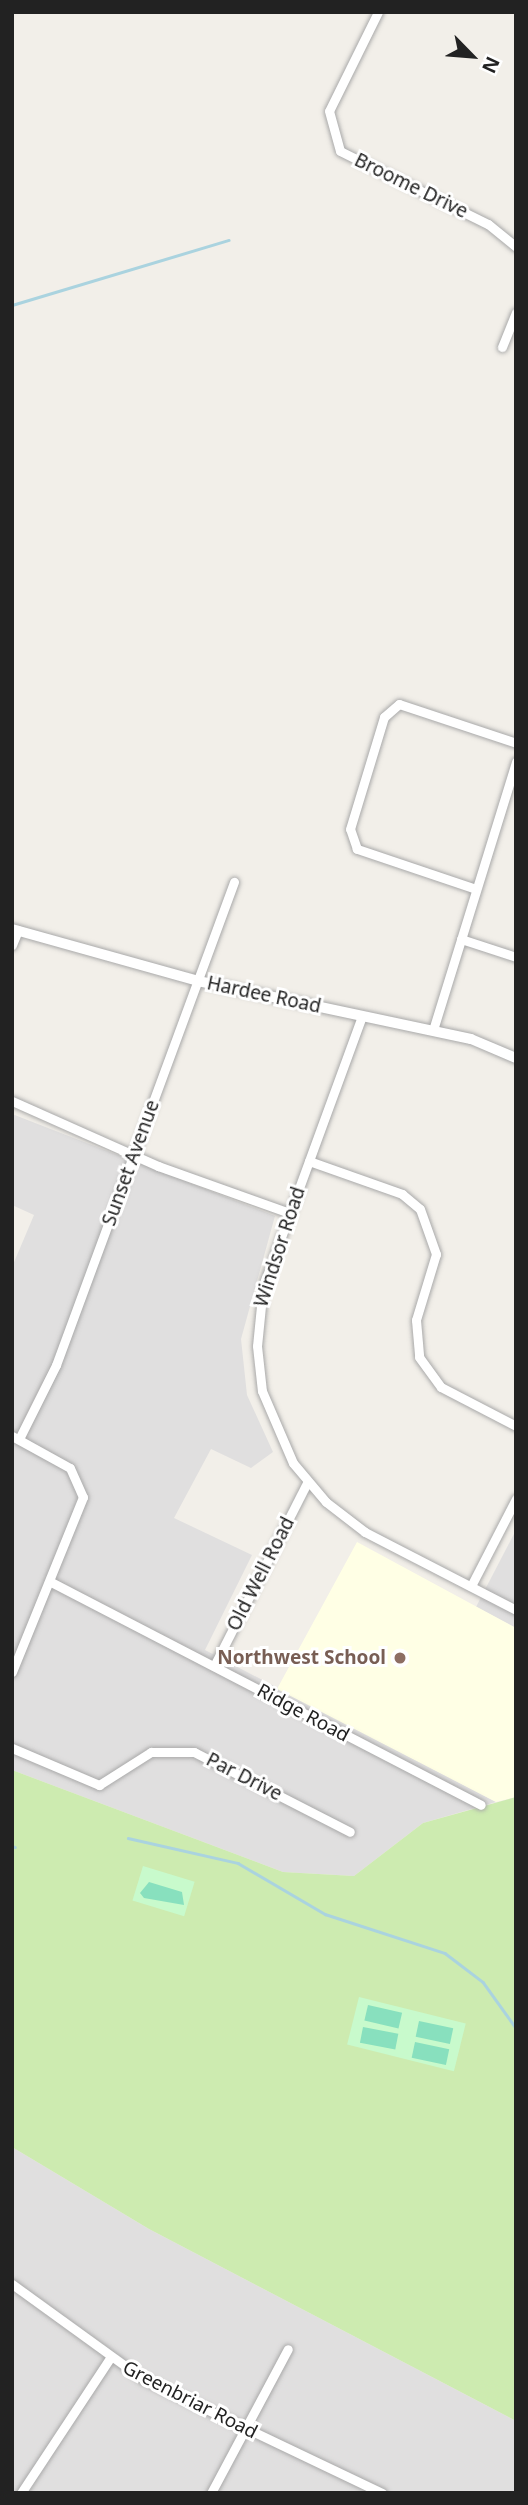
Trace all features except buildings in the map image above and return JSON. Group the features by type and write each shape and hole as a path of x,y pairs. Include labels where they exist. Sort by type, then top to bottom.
{"street":[{"name":"Broome Drive","path":"378,12 330,111 340,151 488,224 516,247"},
{"path":"502,347 516,313"},
{"path":"477,890 357,849 350,829 384,717 399,705 516,743"},
{"path":"433,1030 516,762"},
{"name":"Sunset Avenue","path":"16,1438 56,1365 234,882"},
{"path":"12,945 15,929"},
{"name":"Hardee Road","path":"15,929 198,981 433,1030 516,1058"},
{"path":"461,939 516,957"},
{"name":"Windsor Road","path":"362,1016 263,1286 257,1346 276,1431 307,1483 365,1532 516,1610"},
{"path":"12,1101 133,1155 289,1213"},
{"path":"309,1161 402,1194 420,1209 436,1254 416,1320 419,1357 441,1387 516,1426"},
{"path":"12,1672 83,1508 81,1486 61,1461 16,1438"},
{"name":"Old Well Road","path":"214,1666 307,1483"},
{"path":"471,1586 516,1499"},
{"name":"Ridge Road","path":"51,1582 481,1805"},
{"name":"Par Drive","path":"12,1748 99,1785 143,1755 186,1751 350,1832"},
{"name":"Greenbriar Road","path":"12,2284 110,2358 248,2430 382,2493"},
{"path":"211,2493 248,2430 288,2349"},
{"path":"21,2493 110,2358"}],"shaded area":[{"path":"12,1114 275,1216 241,1339 247,1395 273,1452 251,1468 211,1449 174,1518 252,1555 205,1650 496,1802 423,1823 354,1876 283,1872 12,1770 12,1267 34,1215 12,1205"},
{"path":"516,1530 516,1628 476,1607"},
{"path":"357,1542 516,1628 516,1797 496,1802 277,1689"},
{"path":"12,2147 149,2229 516,2421 516,2493 12,2493"}],"green space":[{"path":"12,1770 283,1872 354,1876 423,1823 516,1797 516,2421 149,2229 12,2147"},
{"path":"143,1866 195,1882 184,1916 132,1900"},
{"path":"149,1882 182,1892 184,1905 144,1898 140,1893"},
{"path":"359,1997 466,2024 454,2071 347,2045"},
{"path":"368,2005 402,2013 399,2028 364,2021"},
{"path":"419,2021 453,2028 450,2044 416,2037"},
{"path":"363,2027 398,2034 395,2050 360,2043"},
{"path":"415,2042 449,2049 446,2065 412,2058"}],"waterway":[{"path":"12,305 228,240"},
{"path":"128,1838 238,1863 325,1914 445,1953 483,1982 516,2028"}],"place":[{"name":"Northwest School","path":"400,1658"}]}
